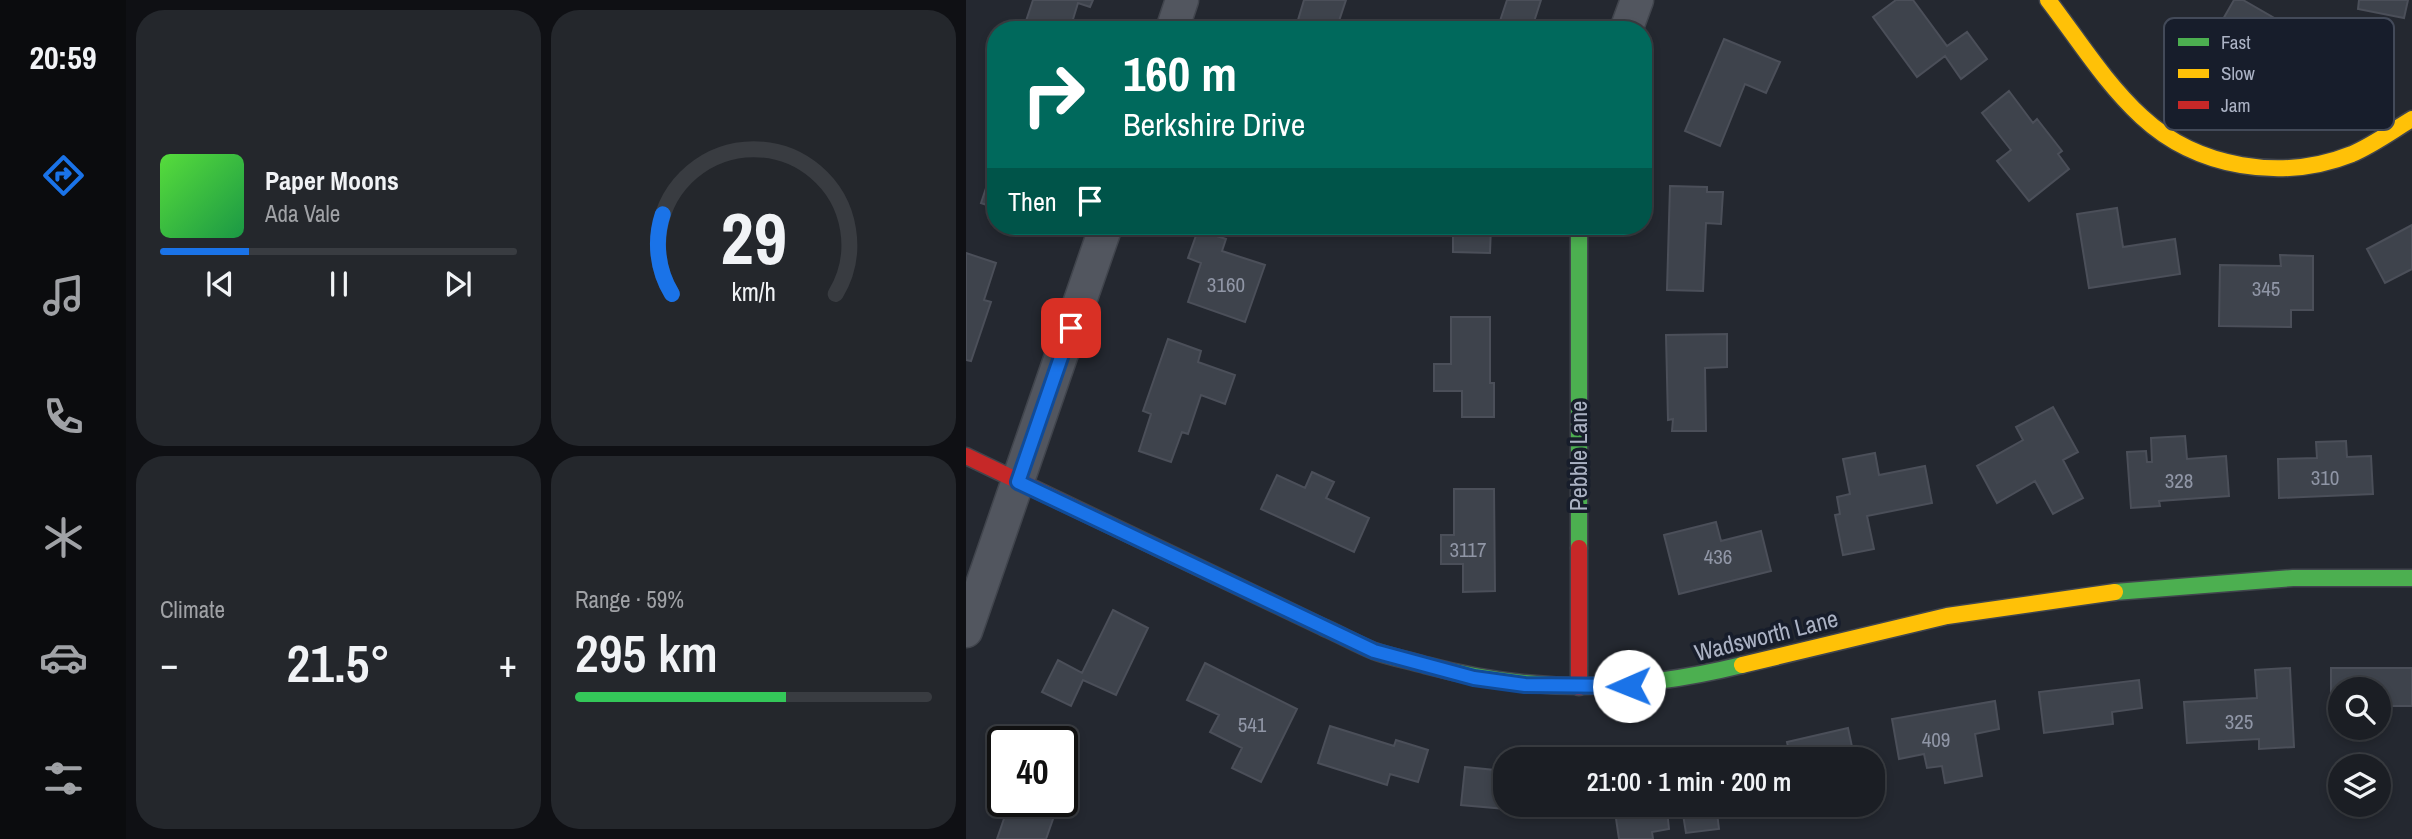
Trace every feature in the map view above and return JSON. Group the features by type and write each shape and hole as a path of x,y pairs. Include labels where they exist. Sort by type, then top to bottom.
{"street":[{"path":"1175,21 1182,0"},
{"path":"1629,21 1637,0"},
{"path":"2048,0 2120,94 2143,118 2165,135 2223,162 2253,169 2288,170 2348,156 2393,130"},
{"path":"2394,129 2412,119"},
{"path":"966,631 1103,235"},
{"name":"Pebble Lane","path":"1578,235 1579,687"},
{"name":"Wadsworth Lane","path":"966,456 1374,651 1474,678 1579,687 1629,686 1685,679 1947,616 2025,604 2133,590 2279,579 2412,578"}],"building":[{"path":"1033,0 1093,0 1090,7 1078,3 1072,21 1026,21"},
{"path":"1304,0 1346,0 1339,21 1298,20"},
{"path":"1507,0 1541,0 1534,21 1500,21"},
{"path":"1896,0 1913,0 1947,46 1967,32 1987,59 1961,79 1945,56 1917,77 1873,17"},
{"path":"2234,0 2243,0 2274,18 2224,18"},
{"path":"2359,0 2408,0 2404,18 2358,9"},
{"path":"1724,39 1780,62 1766,93 1745,84 1720,146 1685,131"},
{"path":"2009,91 2033,123 2037,119 2062,151 2058,154 2069,169 2029,201 1997,161 2011,150 1982,113"},
{"path":"987,185 987,205 981,203"},
{"path":"1670,186 1707,187 1707,192 1723,192 1721,224 1706,223 1703,291 1667,290"},
{"path":"2117,208 2123,247 2175,239 2180,274 2089,288 2077,214"},
{"path":"2412,225 2412,269 2385,283 2367,249"},
{"path":"1196,235 1214,235 1226,239 1222,251 1265,265 1245,322 1188,302 1201,263 1188,258"},
{"path":"1453,235 1491,235 1490,253 1453,252"},
{"path":"966,253 996,263 984,300 991,302 971,361 966,360"},
{"path":"2280,255 2313,256 2313,310 2291,310 2291,327 2219,326 2220,265 2281,266"},
{"path":"1451,317 1490,317 1490,383 1494,383 1494,417 1462,417 1462,391 1434,391 1434,364 1451,364"},
{"path":"1727,334 1727,367 1705,368 1706,431 1672,431 1673,419 1668,420 1666,335"},
{"path":"1168,339 1201,351 1198,362 1235,375 1225,404 1201,395 1188,434 1182,432 1171,462 1139,451 1151,414 1143,411"},
{"path":"2053,407 2078,452 2063,460 2083,498 2053,514 2035,481 1997,503 1977,466 2023,440 2016,427"},
{"path":"2185,436 2187,459 2226,456 2229,496 2159,501 2160,506 2131,508 2127,452 2146,451 2147,462 2152,462 2151,438"},
{"path":"2346,441 2347,457 2371,456 2373,494 2279,498 2278,459 2317,458 2316,442"},
{"path":"1875,453 1879,475 1925,466 1932,503 1867,516 1874,549 1843,555 1835,515 1840,514 1837,497 1850,494 1843,459"},
{"path":"1312,472 1334,482 1326,498 1369,518 1354,552 1261,509 1277,475 1305,488"},
{"path":"1454,489 1494,489 1495,591 1463,592 1463,564 1441,564 1441,535 1454,535"},
{"path":"1716,522 1721,541 1761,531 1771,571 1679,594 1664,535"},
{"path":"1113,610 1148,628 1116,695 1083,680 1071,706 1042,692 1058,660 1082,673"},
{"path":"1205,663 1297,709 1261,782 1232,768 1242,748 1210,732 1219,715 1187,700"},
{"path":"2290,668 2294,747 2259,749 2259,739 2187,743 2184,702 2257,698 2255,670"},
{"path":"2331,668 2412,668 2412,706 2391,706 2391,677 2331,677"},
{"path":"2139,680 2142,708 2112,712 2113,724 2044,733 2039,692"},
{"path":"1995,701 1999,729 1975,734 1982,776 1945,783 1942,766 1927,768 1924,754 1899,759 1892,719"},
{"path":"1330,726 1394,746 1396,740 1428,750 1418,782 1390,774 1387,785 1318,763"},
{"path":"1848,728 1852,747 1788,747 1787,742"},
{"path":"1465,767 1493,770 1493,808 1461,805"},
{"path":"1005,817 1054,817 1046,839 997,839"},
{"path":"1616,817 1668,817 1669,829 1652,832 1653,839 1619,839"},
{"path":"1683,817 1718,817 1719,829 1686,833"}],"traffic: fast":[{"path":"1579,235 1579,548"},
{"path":"2115,592 2293,578 2412,578"},
{"path":"1325,628 1393,657 1466,674 1545,685 1622,685 1701,674 1742,665"}],"traffic: slow":[{"path":"2048,0 2104,75 2142,117 2164,134 2214,159 2269,168 2325,163 2360,150 2412,119"},
{"path":"1742,665 1947,616 2115,592"}],"traffic: jam":[{"path":"966,456 1325,628"},
{"path":"1579,548 1579,687"}],"route":[{"path":"1071,328 1018,482 1374,651 1474,678 1525,685 1629,686"}]}
